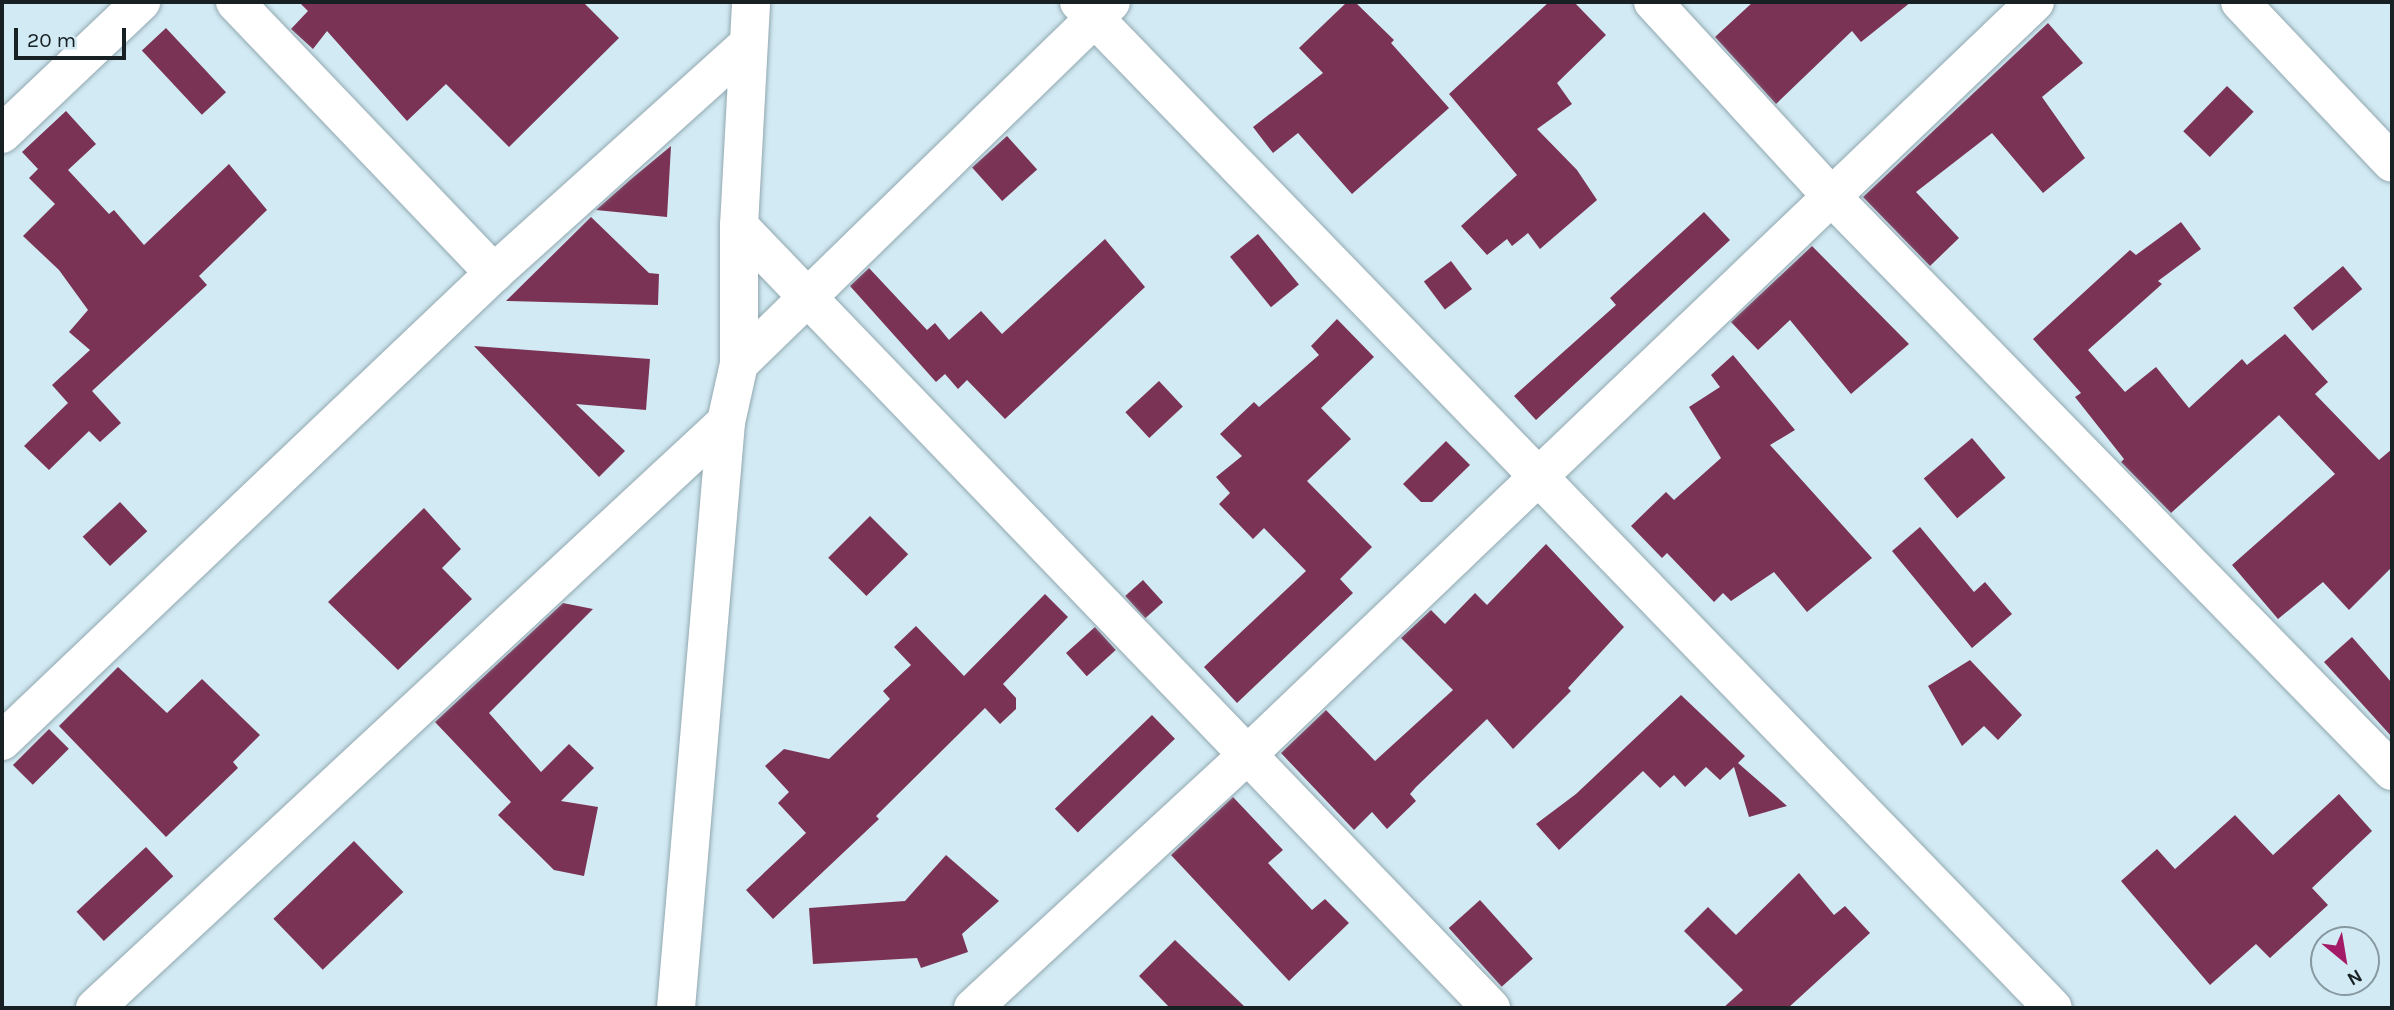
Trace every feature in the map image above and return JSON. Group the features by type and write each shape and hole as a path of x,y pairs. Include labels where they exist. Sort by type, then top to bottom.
{"street":[{"path":"2,134 141,2"},
{"path":"235,2 494,273"},
{"path":"676,1008 726,422 739,364 739,226 751,2"},
{"path":"1653,2 1832,197 2392,771"},
{"path":"973,1008 1247,755 2035,2"},
{"path":"2240,2 2392,163"},
{"path":"739,364 1095,7 1539,477 2053,1008"},
{"path":"2,741 494,273 747,45"},
{"path":"739,226 1491,1008"},
{"path":"95,1008 726,422"}],"building":[{"path":"299,2 583,2 619,38 509,147 446,84 407,121 327,31 313,49 291,29 308,11"},
{"path":"1347,2 1355,2 1394,40 1391,43 1449,108 1352,194 1298,133 1273,153 1253,127 1323,73 1299,48"},
{"path":"1549,2 1574,2 1606,35 1557,83 1572,104 1537,129 1577,170 1597,200 1540,249 1528,233 1512,246 1507,239 1487,255 1461,226 1517,175 1449,94"},
{"path":"1753,2 1911,2 1861,42 1852,31 1776,104 1715,37"},
{"path":"2048,23 2083,63 2042,97 2085,158 2043,193 1992,133 1916,192 1959,238 1930,266 1863,197"},
{"path":"166,28 226,92 202,115 142,51"},
{"path":"2227,86 2254,112 2210,157 2183,131"},
{"path":"66,111 96,144 68,170 109,214 114,210 144,245 229,164 267,210 199,276 207,285 92,391 121,423 100,442 89,431 49,470 24,446 68,403 52,385 90,350 69,332 88,310 59,270 23,236 55,204 29,178 38,169 22,152"},
{"path":"1007,136 1037,169 1002,201 972,167"},
{"path":"671,146 667,217 596,210 630,180"},
{"path":"1704,212 1730,240 1536,420 1514,396 1616,305 1610,298"},
{"path":"591,217 649,273 659,274 658,305 506,301"},
{"path":"2181,222 2201,249 2158,281 2162,284 2088,350 2125,392 2156,367 2189,408 2242,359 2247,365 2285,334 2328,382 2315,394 2379,460 2392,449 2392,567 2349,610 2323,582 2278,619 2232,565 2335,474 2279,415 2171,513 2121,462 2124,459 2075,397 2081,393 2033,339 2130,250 2136,255"},
{"path":"1258,234 1299,285 1271,307 1230,257"},
{"path":"1105,239 1145,287 1005,419 967,380 958,389 945,374 936,382 850,286 869,268 927,330 935,323 949,340 981,311 1002,334"},
{"path":"1812,246 1909,344 1851,394 1790,320 1758,350 1731,322"},
{"path":"1451,261 1472,289 1445,309 1424,281"},
{"path":"2343,266 2362,289 2312,331 2293,308"},
{"path":"1337,319 1374,357 1321,408 1351,439 1307,481 1372,547 1340,579 1353,593 1237,703 1204,667 1306,571 1264,528 1253,539 1219,504 1230,493 1216,477 1242,456 1220,434 1254,402 1259,407 1319,355 1311,346"},
{"path":"474,346 650,359 646,410 576,404 625,451 599,477"},
{"path":"1733,355 1795,430 1770,445 1872,558 1807,612 1774,572 1731,601 1723,593 1714,602 1667,553 1662,558 1631,526 1666,492 1674,500 1721,458 1689,407 1720,387 1711,375"},
{"path":"1159,381 1183,407 1149,438 1125,412"},
{"path":"1972,438 2005,478 1957,518 1924,478"},
{"path":"1446,441 1470,465 1432,502 1421,502 1403,484"},
{"path":"120,502 147,531 110,566 83,537"},
{"path":"424,508 461,549 442,568 472,599 398,670 328,602"},
{"path":"870,516 908,554 866,596 828,558"},
{"path":"1920,527 1974,592 1985,582 2012,614 1972,648 1892,551"},
{"path":"1546,544 1624,627 1568,688 1571,691 1513,749 1487,719 1416,787 1410,794 1416,801 1387,829 1372,812 1354,830 1281,753 1326,710 1375,761 1453,690 1401,638 1431,610 1445,624 1475,593 1487,605"},
{"path":"1143,580 1163,602 1145,618 1125,596"},
{"path":"1045,594 1068,617 1003,684 1016,698 1016,709 1000,724 985,708 876,816 879,819 773,919 746,890 806,833 778,803 789,792 765,766 784,749 829,759 890,699 883,691 911,665 894,647 916,626 964,676"},
{"path":"563,603 593,609 489,713 541,772 569,744 594,768 561,801 598,807 584,876 554,870 498,815 511,802 435,722"},
{"path":"1095,627 1116,650 1087,676 1066,653"},
{"path":"2352,637 2392,683 2392,737 2324,662"},
{"path":"1970,660 2022,715 1998,740 1984,726 1962,746 1928,686"},
{"path":"118,667 167,713 202,679 260,735 233,762 238,768 166,837 59,726"},
{"path":"1681,695 1745,756 1738,763 1787,806 1749,817 1734,767 1720,780 1706,767 1685,787 1674,775 1660,788 1643,771 1559,850 1536,824 1576,794"},
{"path":"1152,715 1175,739 1078,833 1055,809"},
{"path":"49,729 69,749 33,785 13,765"},
{"path":"2339,794 2372,831 2312,888 2328,905 2270,958 2256,944 2210,985 2121,881 2157,849 2175,869 2235,815 2273,855"},
{"path":"1233,797 1283,850 1268,863 1312,910 1325,899 1349,923 1289,981 1171,855"},
{"path":"354,841 403,892 323,970 273,919"},
{"path":"146,847 173,876 104,941 77,912"},
{"path":"946,855 999,901 962,934 968,952 921,968 917,958 813,964 809,908 905,901"},
{"path":"1799,873 1834,915 1845,906 1870,933 1788,1008 1723,1008 1743,990 1684,931 1708,907 1736,935"},
{"path":"1480,900 1533,959 1502,987 1449,928"},
{"path":"1175,940 1246,1008 1170,1008 1139,976"}]}
